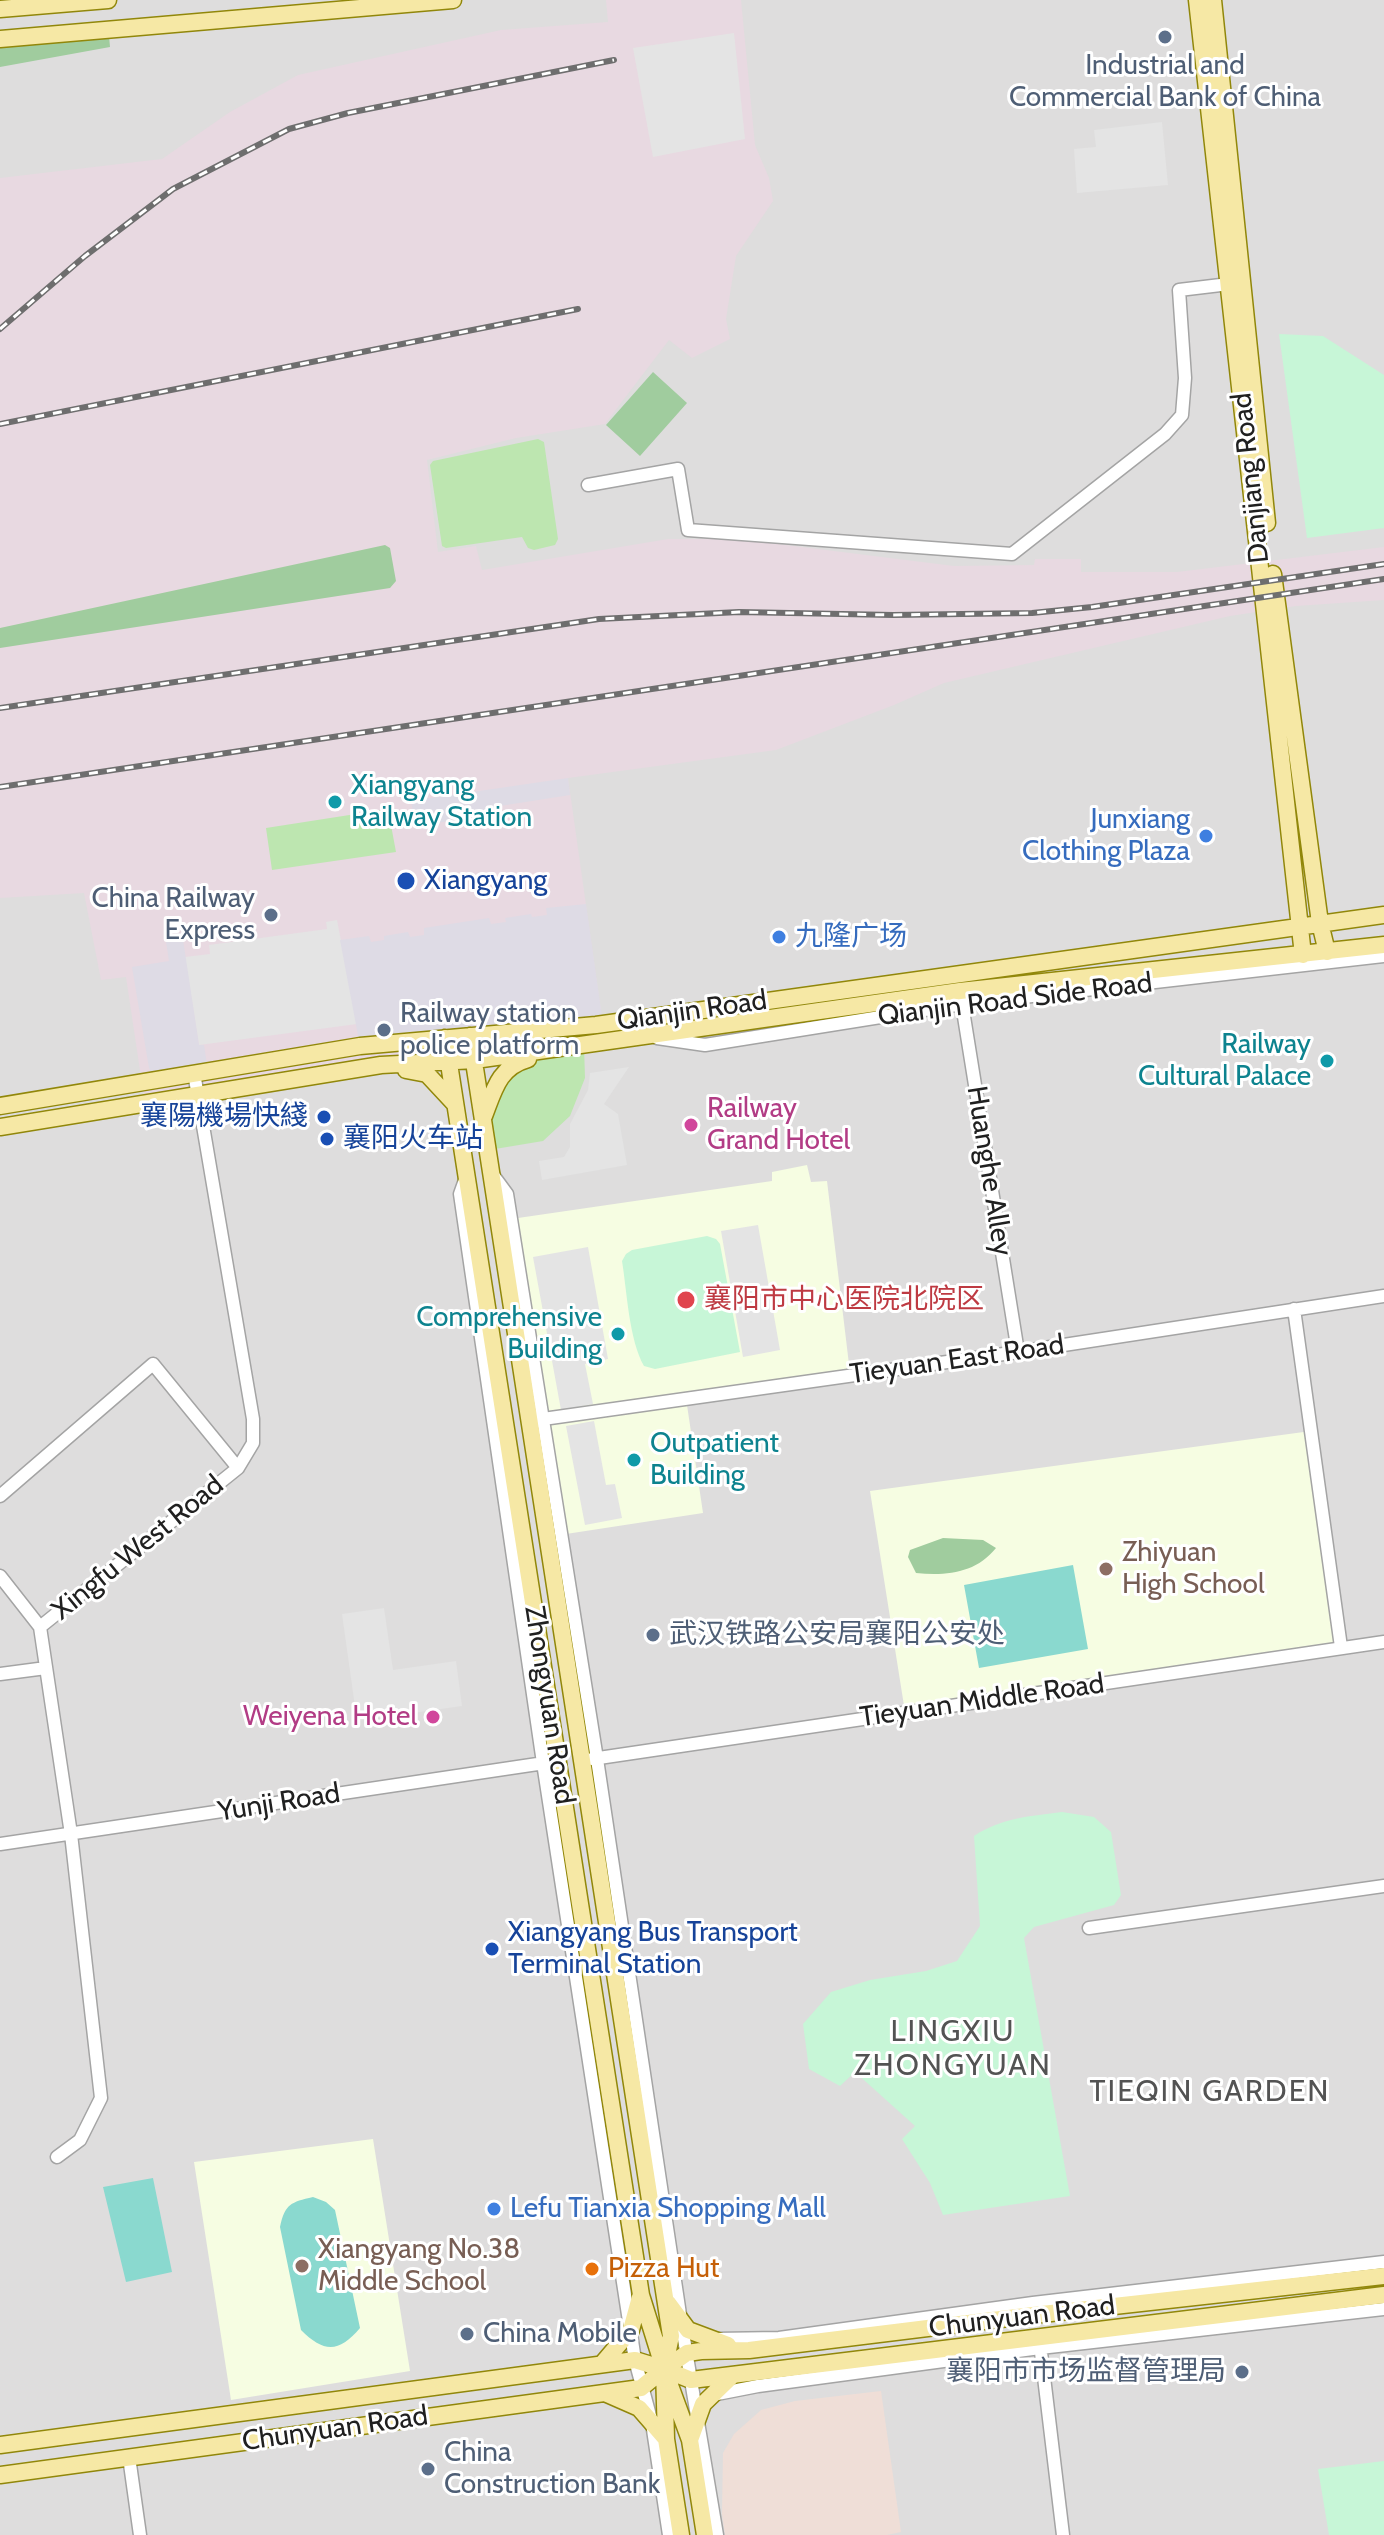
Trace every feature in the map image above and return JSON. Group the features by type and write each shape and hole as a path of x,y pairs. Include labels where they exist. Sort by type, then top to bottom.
{"main road":[{"path":"0,9 108,0"},
{"path":"0,39 453,0"},
{"name":"Danjiang Road","path":"1197,0 1303,955"},
{"name":"Danjiang Road","path":"1213,0 1272,569 1320,923 1327,952"},
{"name":"Qianjin Road","path":"0,1106 360,1046 596,1025 1384,915"},
{"name":"Qianjin Road","path":"0,1127 381,1065 475,1060 1384,945"},
{"name":"Zhongyuan Road","path":"470,1036 589,1760 671,2336 664,2369 666,2439 681,2535"},
{"name":"Zhongyuan Road","path":"445,1038 550,1762 641,2295 690,2440 705,2535"},
{"path":"484,1118 496,1083 514,1063 563,1049"},
{"path":"381,1065 427,1074 455,1104"},
{"name":"Chunyuan Road","path":"687,2353 749,2350 1384,2276"},
{"path":"602,2364 631,2330 641,2295"},
{"name":"Chunyuan Road","path":"0,2445 635,2360 691,2380 1039,2342 1384,2295"},
{"path":"665,2299 688,2330 707,2339 749,2350"},
{"path":"641,2388 687,2353"},
{"path":"690,2440 703,2404 733,2375"},
{"name":"Chunyuan Road","path":"0,2475 641,2388"},
{"path":"605,2393 639,2408 666,2439"}],"street":[{"path":"588,485 678,469 688,530 1012,554 1165,434 1182,415 1185,378 1179,290 1229,284"},
{"path":"1384,945 1384,954"},
{"name":"Qianjin Road Side Road","path":"961,997 1384,954"},
{"name":"Huanghe Alley","path":"961,997 1018,1352"},
{"name":"Xingfu West Road","path":"57,2157 80,2140 101,2098 71,1834 40,1627 238,1468 253,1443 253,1419 194,1073"},
{"name":"Tieyuan East Road","path":"535,1420 1018,1352 1384,1296"},
{"path":"1294,1309 1341,1647"},
{"path":"0,1496 153,1364 238,1468"},
{"path":"0,1576 40,1627"},
{"name":"Tieyuan Middle Road","path":"589,1760 1384,1642"},
{"path":"0,1674 46,1668"},
{"path":"589,1760 717,2535"},
{"path":"550,1762 635,2360 652,2423 669,2535"},
{"name":"Yunji Road","path":"0,1844 550,1762"},
{"path":"1089,1928 1384,1886"},
{"path":"707,2339 779,2338 1033,2303 1384,2262"},
{"path":"712,2395 1039,2342 1384,2309"},
{"path":"1039,2342 1063,2535"},
{"path":"129,2457 140,2535"}],"shaded area":[{"path":"0,0 1384,0 1384,2535 0,2535"},
{"path":"606,0 741,0 755,145 769,178 773,201 736,256 726,319 730,339 692,358 669,340 605,424 516,438 427,460 438,552 476,546 482,570 668,539 738,539 954,566 1034,565 1035,559 1081,559 1081,572 1177,572 1384,547 1384,600 1296,606 1230,616 944,683 776,750 568,778 604,1032 144,1097 126,977 101,980 84,893 0,898 0,178 162,159 230,112 298,75 501,30 608,22"},
{"path":"734,33 745,139 653,157 633,48"},
{"path":"1162,122 1168,185 1077,193 1074,149 1096,147 1094,130"},
{"path":"1279,334 1323,336 1384,375 1384,528 1307,538"},
{"path":"568,778 570,795 500,806 500,809 490,810 491,815 416,826 411,801"},
{"path":"586,904 603,1024 360,1046 340,940 369,936 371,942 384,940 384,936 408,932 410,937 424,935 424,928 489,918 491,924 506,922 505,918 547,915 546,908"},
{"path":"337,920 357,1024 199,1045 185,957 210,954 209,945 327,929 326,922"},
{"path":"182,933 199,1045 204,1045 208,1071 155,1080 149,1068 132,967 169,961 165,935"},
{"path":"629,1067 604,1104 618,1114 627,1165 542,1180 539,1161 564,1157 570,1147 570,1124 588,1090 590,1073"},
{"name":"襄阳市中心医院北院区","path":"807,1165 811,1182 827,1181 851,1381 687,1405 703,1513 566,1534 518,1218 772,1181 772,1172"},
{"path":"758,1225 780,1350 743,1357 721,1231"},
{"path":"707,1236 720,1244 740,1352 655,1369 644,1366 632,1330 622,1261 632,1250"},
{"path":"588,1247 608,1359 585,1364 593,1404 561,1410 533,1257"},
{"path":"594,1421 606,1485 615,1484 622,1518 585,1525 566,1426"},
{"name":"Zhiyuan High School","path":"1311,1431 1341,1647 905,1712 870,1491"},
{"path":"1073,1565 1088,1649 979,1668 964,1585"},
{"path":"384,1608 393,1670 456,1661 462,1706 357,1721 342,1614"},
{"path":"1062,1812 1094,1817 1111,1832 1121,1895 1114,1905 1034,1927 1024,1938 1070,2196 943,2215 930,2183 902,2139 915,2126 855,2072 840,2086 809,2069 803,2024 831,1992 957,1961 980,1926 974,1836 1006,1822"},
{"name":"Xiangyang No.38 Middle School","path":"373,2139 410,2371 231,2400 194,2162"},
{"path":"153,2178 172,2272 126,2282 103,2187"},
{"path":"313,2197 335,2210 360,2328 338,2346 317,2343 301,2330 280,2227 290,2205"},
{"path":"881,2391 901,2532 887,2535 725,2535 722,2514 723,2453 734,2434 761,2410 795,2401"},
{"path":"1384,2461 1384,2535 1329,2535 1318,2469"}],"green space":[{"path":"109,36 110,47 0,67 0,46"},
{"path":"653,372 687,403 640,456 606,425"},
{"path":"538,439 544,442 558,539 555,545 534,550 528,548 522,537 446,548 442,546 430,465 433,461"},
{"path":"385,545 390,548 396,581 390,588 0,648 0,628"},
{"path":"388,809 396,852 272,870 266,828"},
{"path":"584,1046 585,1078 570,1116 543,1141 489,1150 484,1118 514,1063"},
{"path":"943,1538 983,1540 996,1548 970,1568 939,1574 916,1573 908,1557 910,1550"}],"railway":[{"path":"0,329 85,256 173,189 289,129 348,113 614,60"},
{"path":"0,424 578,309"},
{"path":"0,708 599,619 739,612 893,615 1032,613 1384,564"},
{"path":"0,787 1384,579"}],"place":[{"name":"Industrial and Commercial Bank of China","path":"1165,37"},
{"name":"Xiangyang Railway Station","path":"335,802"},
{"name":"Junxiang Clothing Plaza","path":"1206,836"},
{"name":"Xiangyang","path":"406,881"},
{"name":"China Railway Express","path":"271,915"},
{"name":"九隆广场","path":"779,937"},
{"name":"Railway station police platform","path":"384,1030"},
{"name":"Railway Cultural Palace","path":"1327,1061"},
{"name":"襄陽機場快綫","path":"324,1117"},
{"name":"Railway Grand Hotel","path":"691,1125"},
{"name":"襄阳火车站","path":"327,1139"},
{"name":"襄阳市中心医院北院区","path":"686,1300"},
{"name":"Comprehensive Building","path":"618,1334"},
{"name":"Outpatient Building","path":"634,1460"},
{"name":"Zhiyuan High School","path":"1106,1569"},
{"name":"武汉铁路公安局襄阳公安处","path":"653,1635"},
{"name":"Weiyena Hotel","path":"433,1717"},
{"name":"Xiangyang Bus Transport Terminal Station","path":"492,1949"},
{"name":"Lefu Tianxia Shopping Mall","path":"494,2209"},
{"name":"Xiangyang No.38 Middle School","path":"302,2266"},
{"name":"Pizza Hut","path":"592,2269"},
{"name":"China Mobile","path":"467,2334"},
{"name":"襄阳市市场监督管理局","path":"1242,2372"},
{"name":"China Construction Bank","path":"428,2469"}],"district":[{"name":"LINGXIU ZHONGYUAN","path":"953,2049"},
{"name":"TIEQIN GARDEN","path":"1210,2092"}]}
